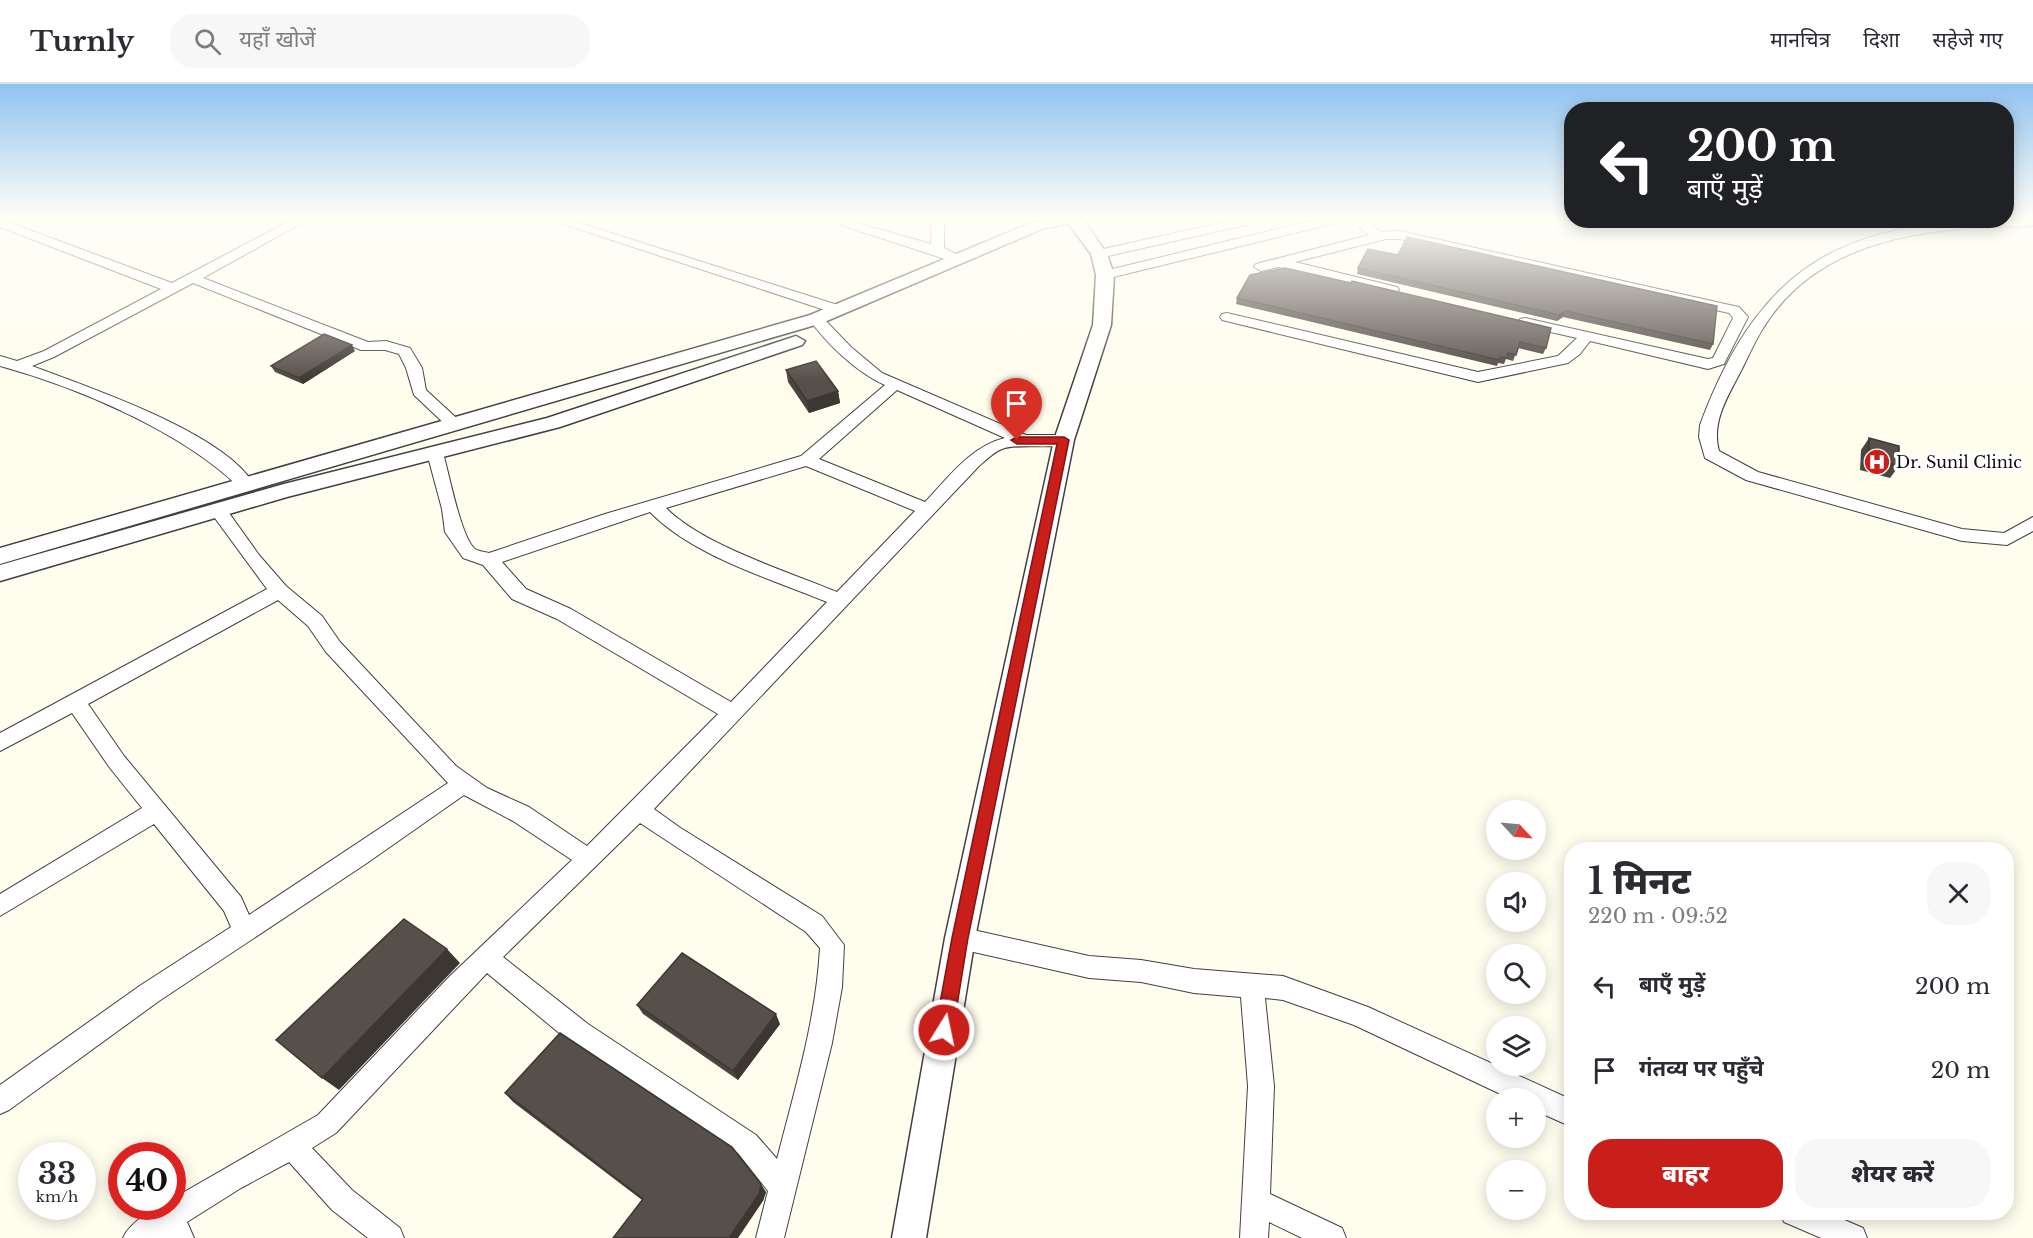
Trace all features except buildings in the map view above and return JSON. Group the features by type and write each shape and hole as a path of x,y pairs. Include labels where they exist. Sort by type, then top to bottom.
{"street":[{"path":"133,273 172,288"},
{"path":"18,366 84,337 202,273"},
{"path":"723,273 839,310"},
{"path":"0,573 218,510 553,423 753,357 822,324 839,310 926,273"},
{"path":"0,556 245,483 685,359 822,324 862,317 960,273"},
{"path":"909,1238 960,938 1064,440 1102,325 1091,273"},
{"path":"1320,273 1402,293"},
{"path":"1512,319 1698,363 1716,364 1741,317 1734,310 1571,273"},
{"path":"1806,273 1791,284 1761,316 1737,362 1707,432 1711,454 1752,476 1962,535 2007,539 2033,523"},
{"path":"192,278 366,347 386,345 405,351 414,368 419,392 455,423"},
{"path":"1227,317 1478,377 1563,360 1575,351 1586,336"},
{"path":"822,324 846,350 878,376 1024,440"},
{"path":"0,361 142,415 230,466 245,483"},
{"path":"489,560 654,506 807,460 895,384"},
{"path":"137,1238 176,1227 231,1178 292,1146 327,1124 486,958 639,810 972,462 996,446 1024,440 1064,440"},
{"path":"435,453 451,509 454,532 469,554 489,560 519,594 573,620 732,712"},
{"path":"807,460 928,510"},
{"path":"654,506 661,516 709,543 839,600"},
{"path":"218,510 253,560 279,591 315,621 333,647 422,745 478,794 520,814 587,858"},
{"path":"0,742 76,703 279,591"},
{"path":"76,703 117,762 233,904 245,932"},
{"path":"0,1101 150,993 245,932 464,783"},
{"path":"0,906 158,810"},
{"path":"639,810 671,834 814,924 832,945 830,987 819,1043 770,1238"},
{"path":"960,938 1080,965 1141,970 1194,981 1283,988 1359,1015 1564,1110"},
{"path":"486,958 579,1033 747,1144 782,1186"},
{"path":"1252,986 1262,1086 1254,1238"},
{"path":"292,1146 342,1200 390,1238"},
{"path":"1257,1202 1332,1238"},
{"path":"1807,1224 1853,1238"}],"place":[{"name":"Dr. Sunil Clinic","path":"1877,462"}],"route":[{"path":"944,1030 960,938 1064,440 1017,440"}]}
